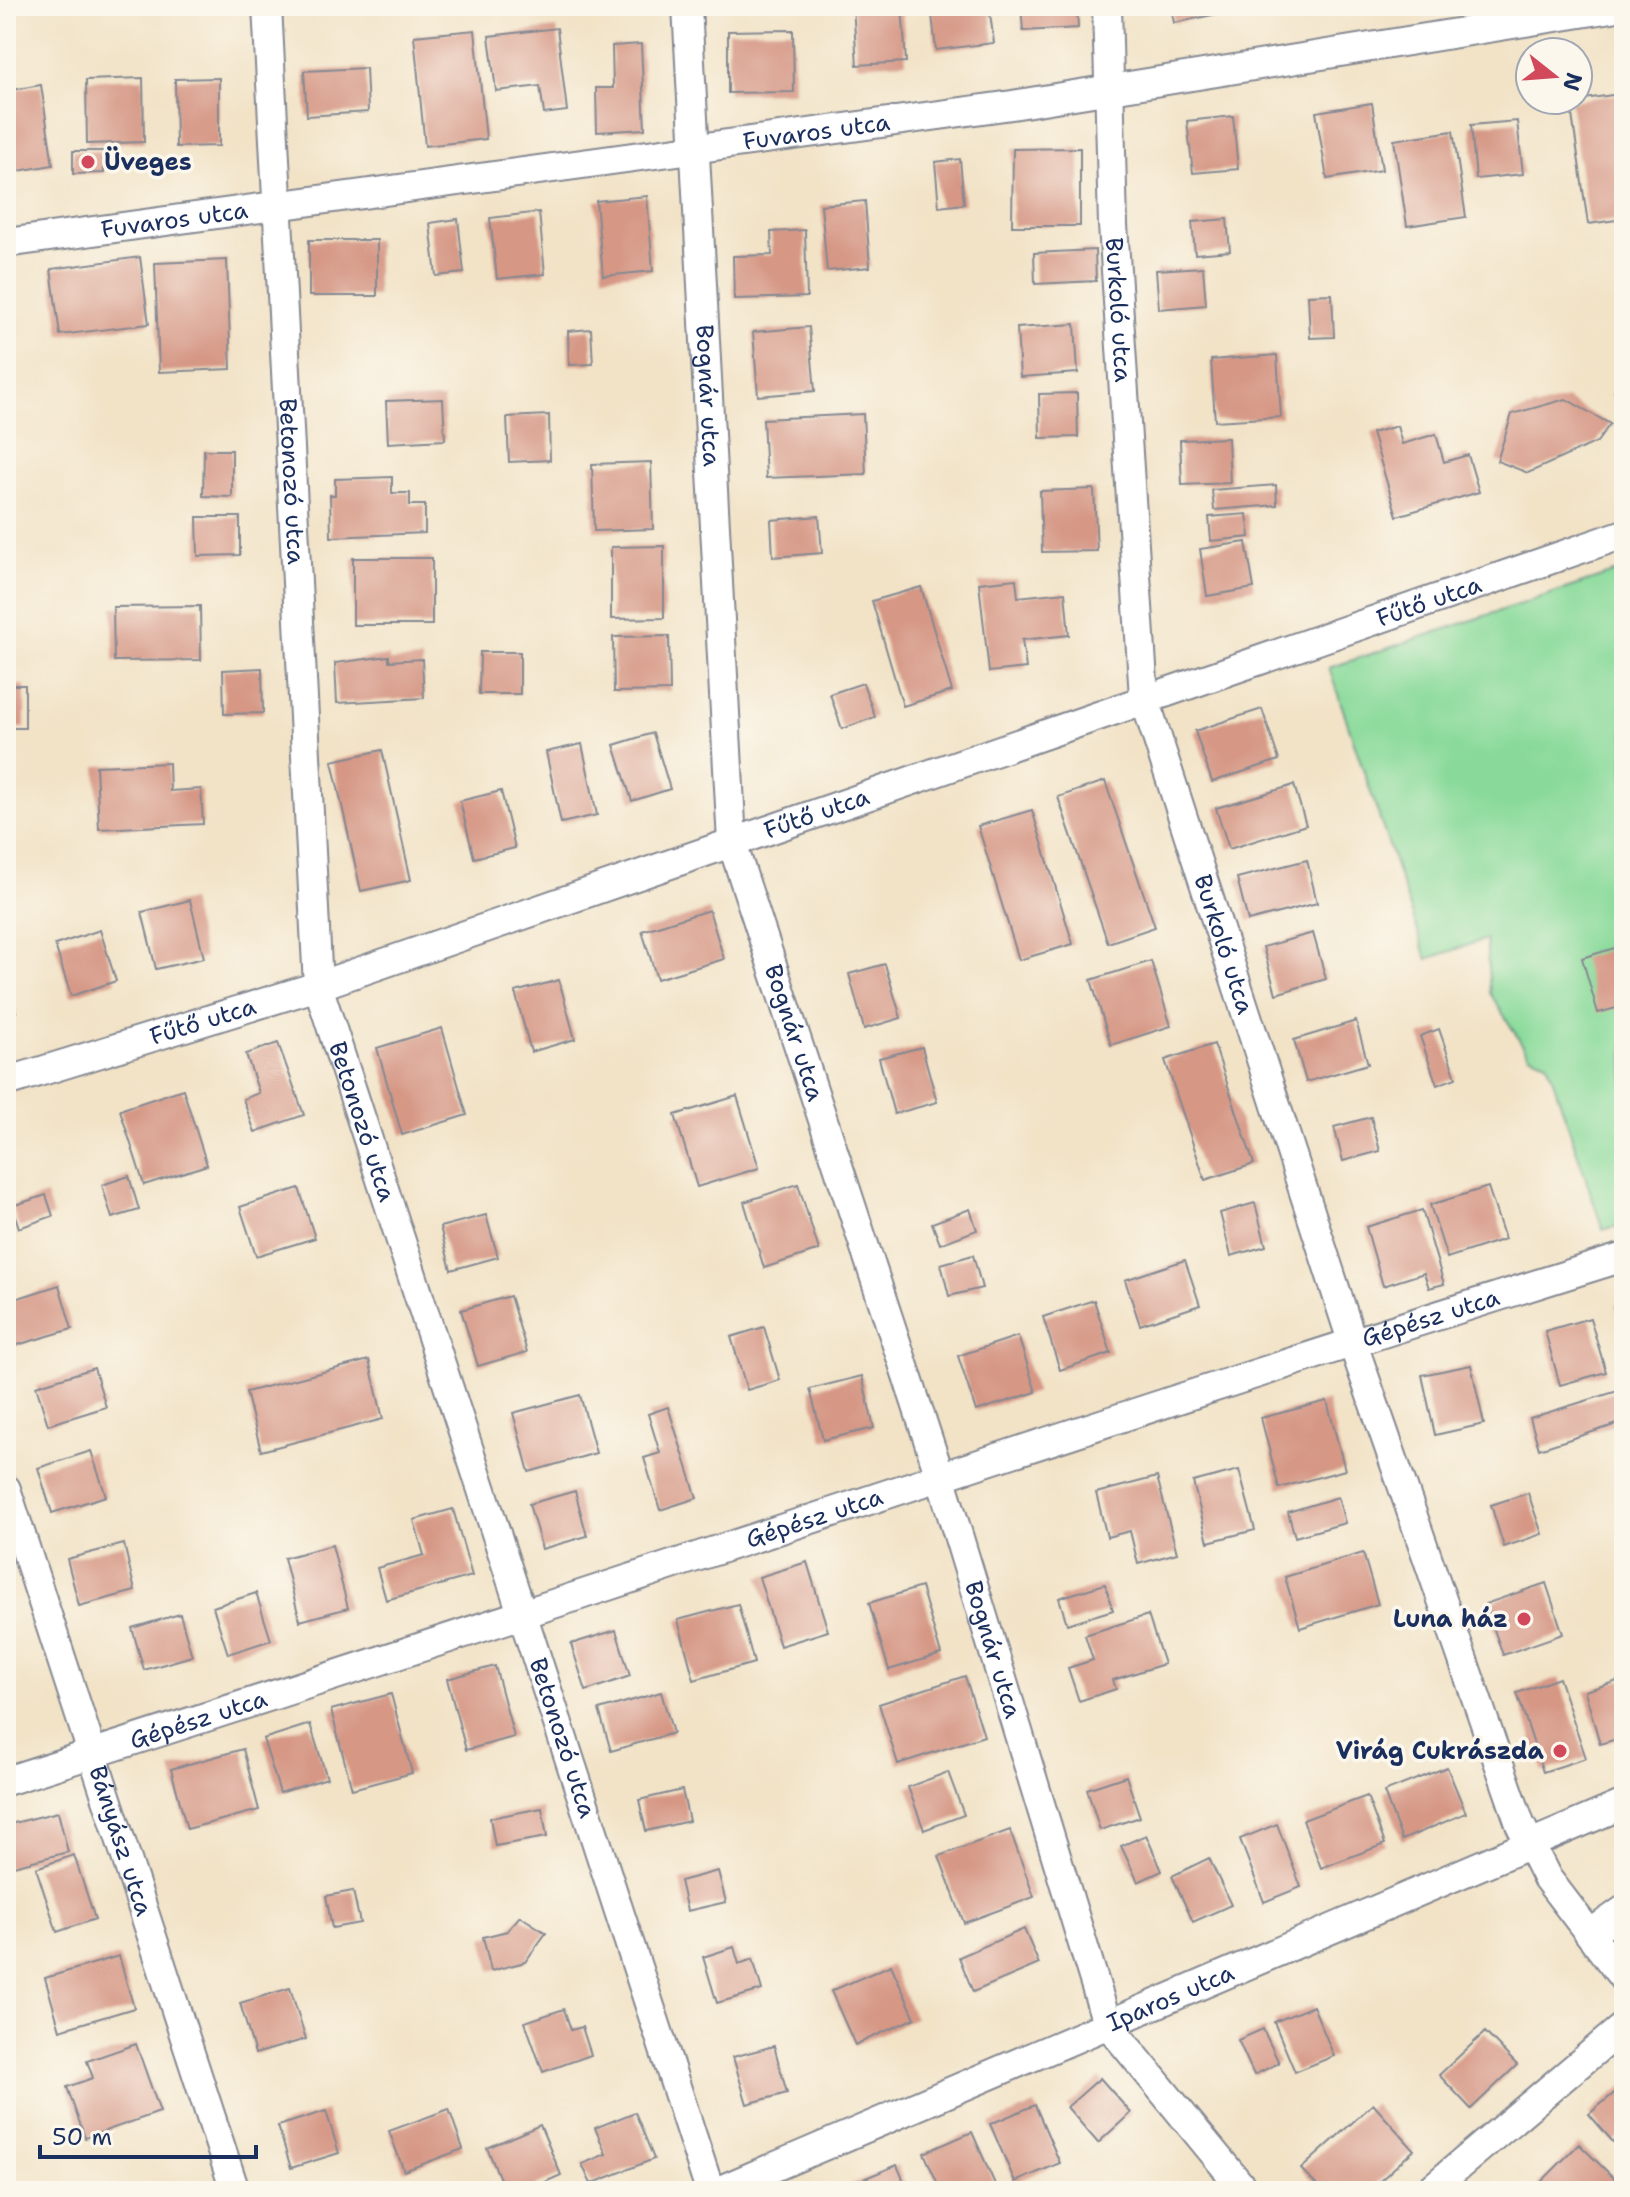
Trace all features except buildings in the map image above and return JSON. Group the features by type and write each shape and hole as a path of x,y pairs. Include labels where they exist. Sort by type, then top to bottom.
{"street":[{"name":"Betonozó utca","path":"267,6 318,986 710,2191"},
{"name":"Bognár utca","path":"687,6 692,149 732,843 941,1479 1107,2023"},
{"name":"Burkoló utca","path":"1107,6 1113,225 1144,697 1352,1341 1530,1845 1547,1878 1624,1979"},
{"name":"Fuvaros utca","path":"6,243 276,209 1012,105 1624,6"},
{"name":"Fűtő utca","path":"6,1082 318,986 1144,697 1624,534"},
{"name":"Gépész utca","path":"6,1781 941,1479 1352,1341 1624,1257"},
{"name":"Bányász utca","path":"6,1489 235,2191"},
{"name":"Iparos utca","path":"718,2191 1624,1804"},
{"path":"1590,1934 1624,1910"},
{"path":"1107,2023 1245,2191"},
{"path":"1429,2191 1624,2026"}],"green space":[{"path":"1616,572 1624,598 1624,1224 1603,1230 1547,1062 1529,1055 1490,993 1486,939 1427,959 1329,668"}],"place":[{"name":"Üveges","path":"88,162"},
{"name":"Luna ház","path":"1524,1619"},
{"name":"Virág Cukrászda","path":"1560,1751"}]}
